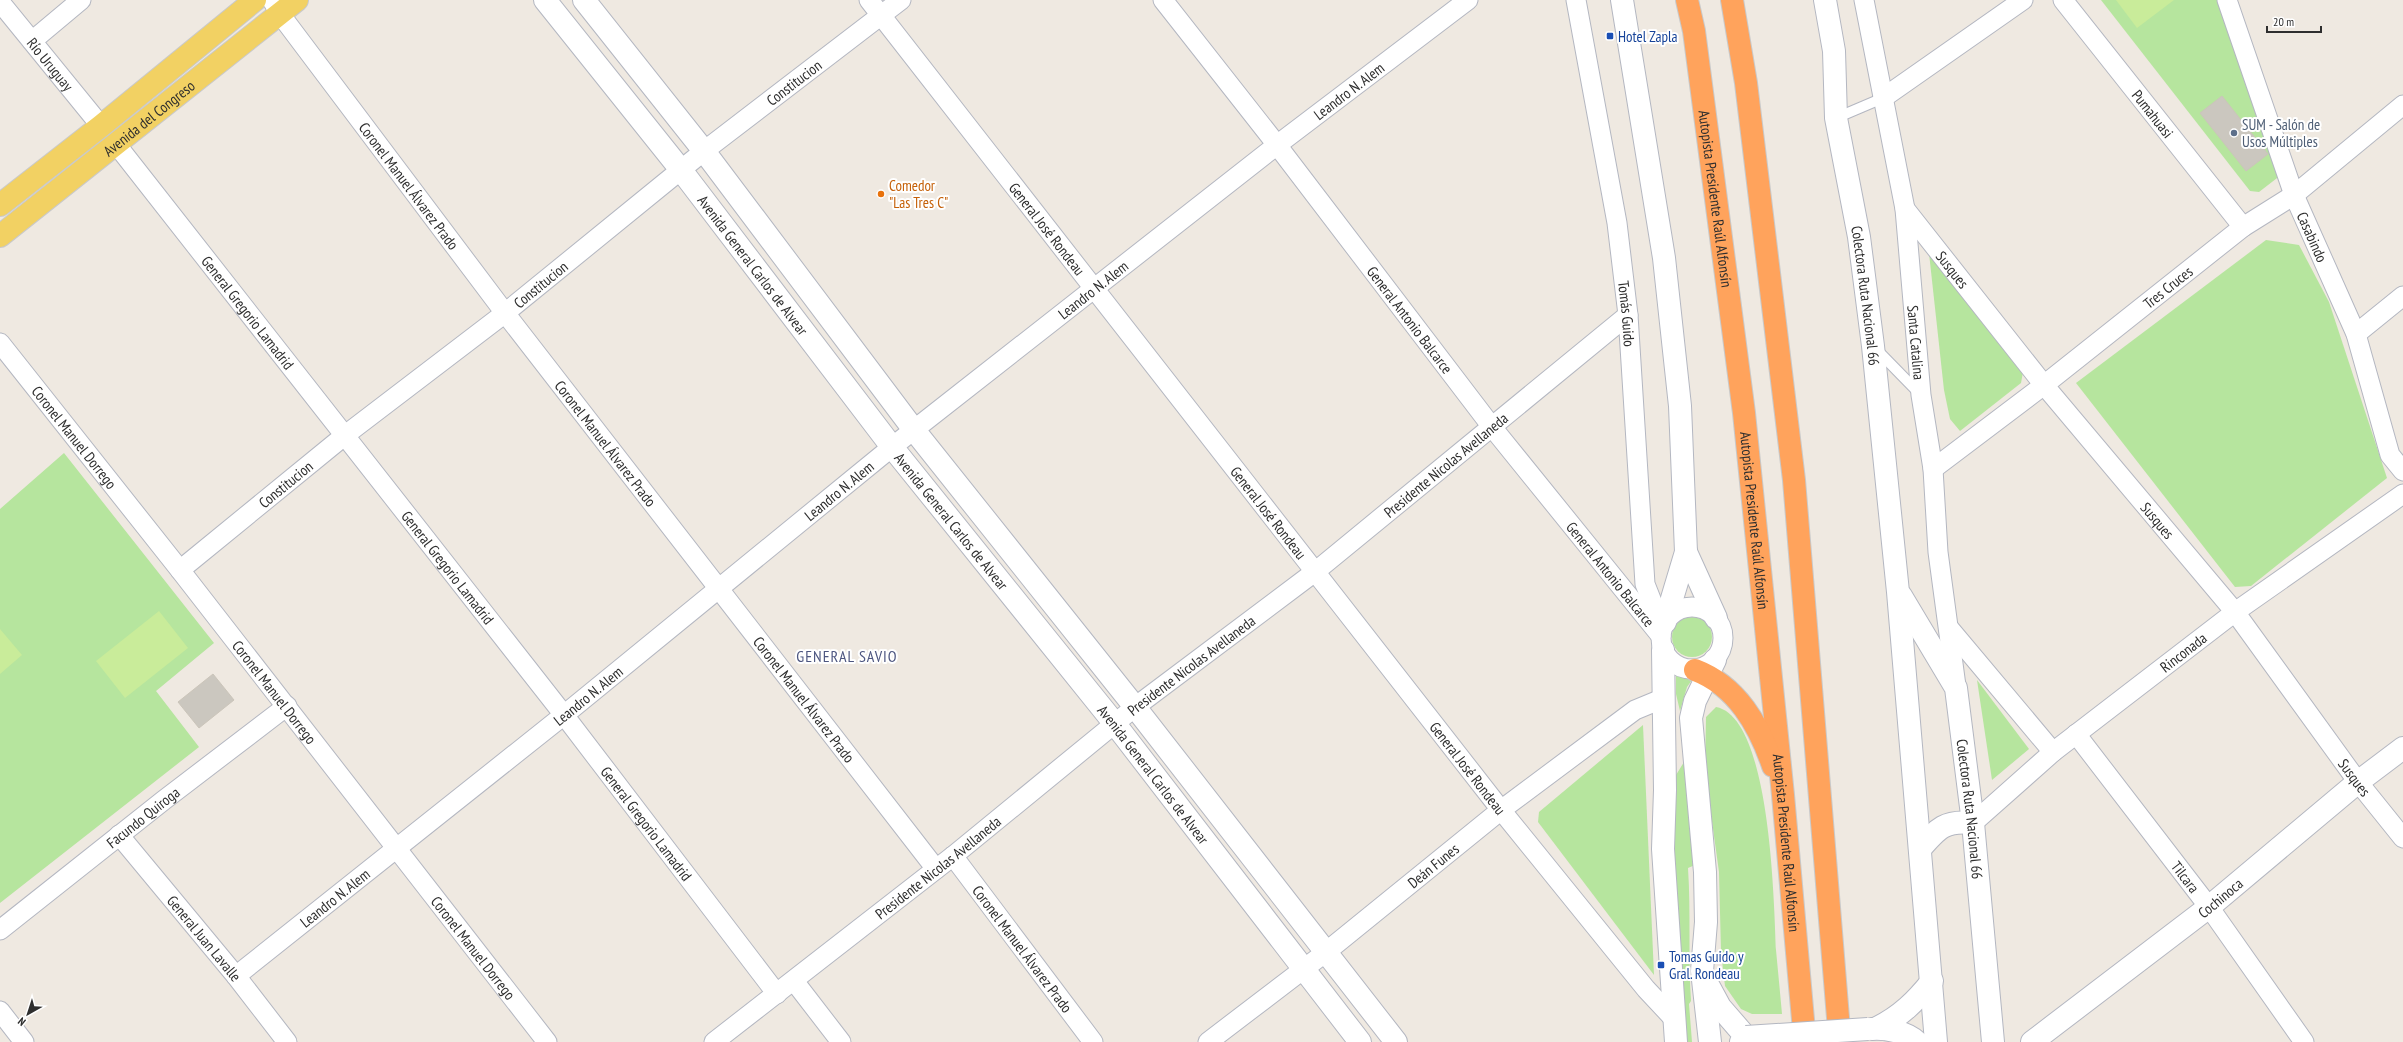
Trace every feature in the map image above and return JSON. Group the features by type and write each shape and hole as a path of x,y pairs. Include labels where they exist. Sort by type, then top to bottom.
{"highway":[{"name":"Autopista Presidente Raúl Alfonsín","path":"1687,0 1694,31 1744,413 1783,795 1805,1042"},
{"path":"1732,0 1746,84 1794,480 1840,1042"},
{"path":"1706,668 1737,698 1753,720 1767,749 1783,795"}],"main road":[{"name":"Avenida del Congreso","path":"0,205 101,126 255,0"},
{"name":"Avenida del Congreso","path":"0,236 116,144 276,7 297,0"}],"street":[{"path":"32,41 81,0"},
{"name":"Avenida General Carlos de Alvear","path":"545,0 681,170 892,447 1115,724 1360,1042"},
{"name":"Avenida General Carlos de Alvear","path":"584,0 704,151 914,430 1135,707 1396,1042"},
{"name":"General José Rondeau","path":"869,0 1501,810 1646,989 1674,1019"},
{"name":"Constitucion","path":"180,570 344,436 505,313 704,151 901,0"},
{"name":"General Antonio Balcarce","path":"1163,0 1278,146 1492,427 1663,634"},
{"name":"Tomás Guido","path":"1576,0 1617,223 1628,315 1645,584 1663,634"},
{"path":"1622,0 1664,258 1680,406 1686,552 1663,634 1663,849 1676,1042"},
{"name":"Colectora Ruta Nacional 66","path":"1825,0 1834,51 1836,118 1859,237 1873,346 1898,592 1932,980 1936,1042"},
{"name":"Santa Catalina","path":"1864,0 1905,209 1921,394 1933,469 1938,552 1956,688"},
{"path":"1883,98 2023,0"},
{"name":"Pumahuasi","path":"2063,0 2243,227"},
{"name":"Casabindo","path":"2227,0 2294,195 2356,334 2390,455 2403,471"},
{"name":"Río Uruguay","path":"0,2 101,126"},
{"name":"Leandro N. Alem","path":"236,976 564,715 892,447 1462,2"},
{"name":"Coronel Manuel Álvarez Prado","path":"276,7 505,313 936,869"},
{"name":"Tres Cruces","path":"1933,469 2044,385 2243,227 2294,195 2403,105"},
{"name":"General Gregorio Lamadrid","path":"116,144 564,715 777,994"},
{"name":"Susques","path":"1905,209 2044,385 2235,612 2358,782 2403,838"},
{"path":"2356,334 2403,296"},
{"name":"Presidente Nicolas Avellaneda","path":"714,1042 953,856 1135,707 1316,571 1628,315"},
{"name":"Coronel Manuel Dorrego","path":"0,343 287,706 396,850 547,1042"},
{"name":"Rinconada","path":"1973,823 2053,752 2235,612 2403,494"},
{"path":"1686,552 1724,635 1720,652 1706,668 1695,701 1691,726 1705,872 1706,922 1702,971 1710,1042"},
{"name":"Colectora Ruta Nacional 66","path":"1898,592 1956,688 1973,823 1993,1042"},
{"path":"1663,634 1678,610 1690,607 1707,610 1716,618"},
{"path":"1949,628 2053,752"},
{"path":"1663,634 1676,665 1706,668"},
{"path":"1695,701 1711,693 1719,693 1737,698"},
{"name":"Deán Funes","path":"1208,1042 1326,952 1501,810 1635,710 1664,698"},
{"name":"Facundo Quiroga","path":"0,930 119,835 287,706"},
{"name":"Tilcara","path":"2076,734 2209,907 2304,1042"},
{"name":"Cochinoca","path":"2032,1042 2209,907 2358,782 2403,748"},
{"path":"1920,849 1942,826 1957,822 1973,823"},
{"name":"General Juan Lavalle","path":"119,835 236,976 287,1042"},
{"name":"Coronel Manuel Álvarez Prado","path":"953,856 1093,1042"},
{"path":"1702,971 1720,1007 1744,1040 1873,1029 1907,1035 1918,1042"},
{"path":"1873,1029 1894,1020 1912,1006 1932,980"},
{"path":"794,981 841,1042"},
{"path":"0,1011 24,1042"}],"lane":[{"path":"1836,118 1883,98"},
{"path":"1873,346 1921,394"}],"green space":[{"path":"2101,0 2220,0 2281,175 2259,192 2250,191"},
{"path":"2116,0 2174,0 2137,28"},
{"path":"2266,240 2299,245 2329,302 2387,478 2251,586 2235,587 2076,383"},
{"path":"1928,244 2023,372 2021,383 1960,431 1950,419 1944,390"},
{"path":"64,453 214,643 156,691 199,747 0,903 0,509"},
{"path":"159,611 188,648 125,698 96,661"},
{"path":"1692,617 1703,620 1709,626 1712,637 1709,648 1703,654 1692,657 1681,654 1675,648 1672,637 1675,626 1681,620"},
{"path":"0,629 22,655 0,674"},
{"path":"1676,672 1692,680 1687,687 1680,711 1676,694"},
{"path":"1977,680 2029,749 1992,780"},
{"path":"1716,707 1734,718 1748,743 1759,776 1771,856 1776,950 1782,1014 1752,1014 1741,1009 1725,986 1721,952 1719,872 1705,771 1706,717"},
{"path":"1643,725 1654,975 1538,822 1539,812"},
{"path":"1684,762 1695,865 1688,868 1691,1001 1689,1004 1692,1042 1687,1042 1672,850 1676,775"}],"building":[{"name":"SUM - Salón de Usos Múltiples","path":"2222,96 2268,154 2246,171 2200,113"},
{"path":"213,674 234,700 199,728 178,702"}],"place":[{"name":"Hotel Zapla","path":"1610,36"},
{"name":"SUM - Salón de Usos Múltiples","path":"2234,133"},
{"name":"Comedor \"Las Tres C\"","path":"881,194"},
{"name":"Tomas Guido y Gral. Rondeau","path":"1661,965"}],"district":[{"name":"GENERAL SAVIO","path":"847,656"}]}
